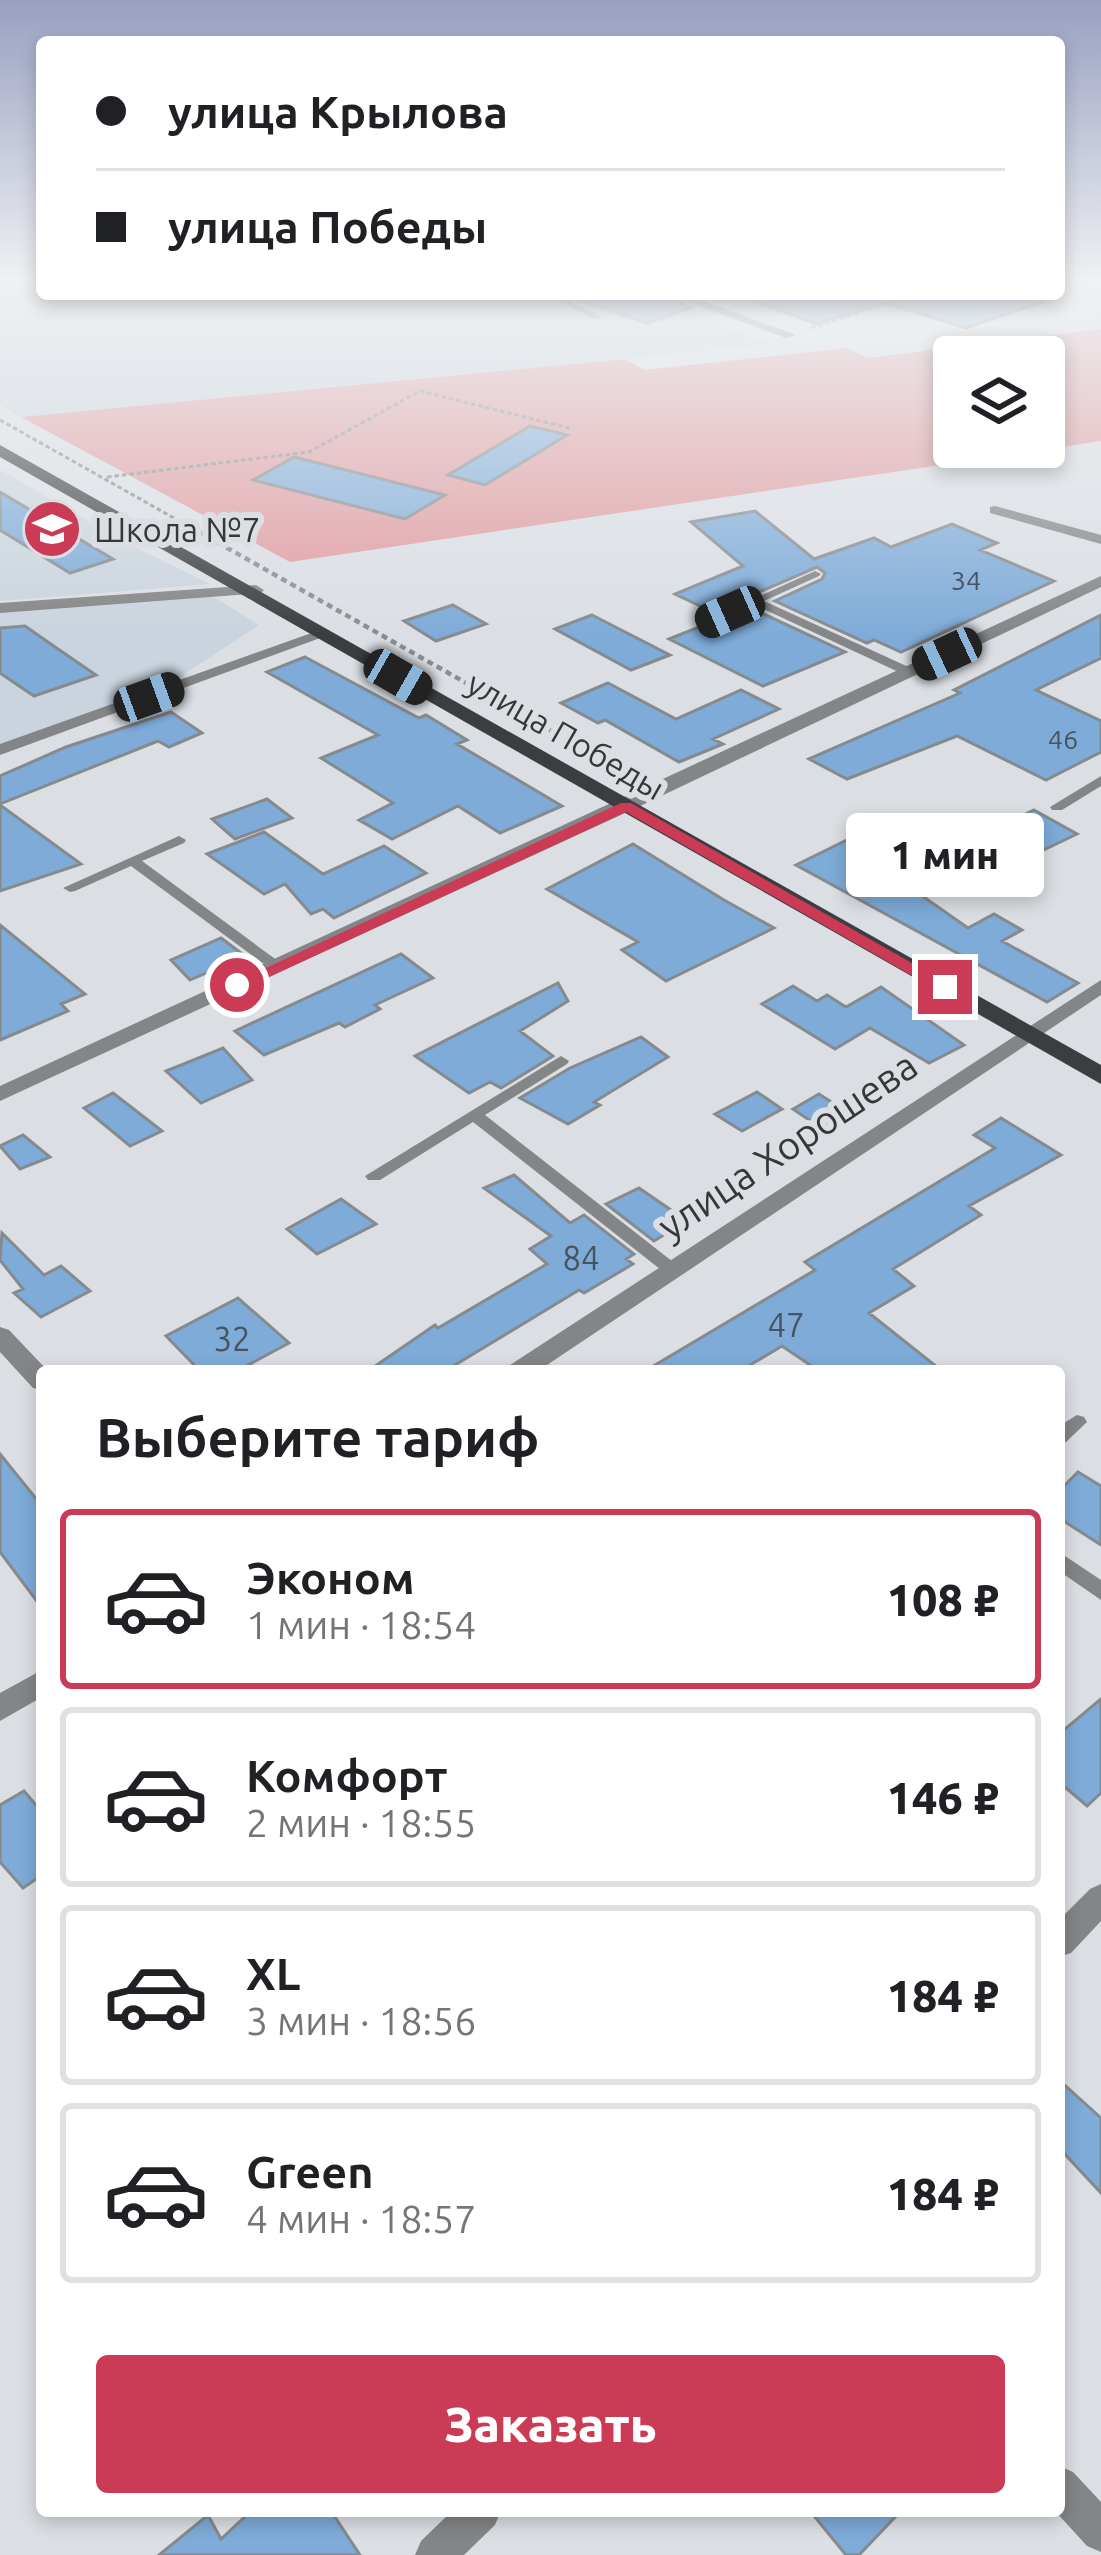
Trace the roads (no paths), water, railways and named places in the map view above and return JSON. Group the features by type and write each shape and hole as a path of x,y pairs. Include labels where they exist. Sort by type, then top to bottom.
{"main road":[{"name":"улица Победы","path":"0,448 628,805"},
{"name":"улица Победы","path":"253,590 1101,1073"}],"street":[{"path":"995,510 1101,540"},
{"path":"0,1094 1101,581"},
{"path":"0,608 253,590"},
{"path":"0,750 323,634"},
{"name":"улица Хорошева","path":"528,1365 1101,986"},
{"path":"0,1336 36,1375"},
{"path":"0,1708 36,1686"},
{"path":"1065,1936 1101,1899"},
{"path":"1065,2493 1101,2532"},
{"path":"436,2555 476,2517"}],"lane":[{"path":"706,623 815,574"},
{"path":"755,601 909,672"},
{"path":"1057,808 1101,780"},
{"path":"70,888 179,840"},
{"path":"133,861 277,967"},
{"path":"374,1176 561,1061"},
{"path":"475,1115 671,1269"},
{"path":"1065,1432 1077,1422"},
{"path":"1065,1564 1101,1591"}],"place":[{"name":"Школа №7","path":"52,529"}]}
